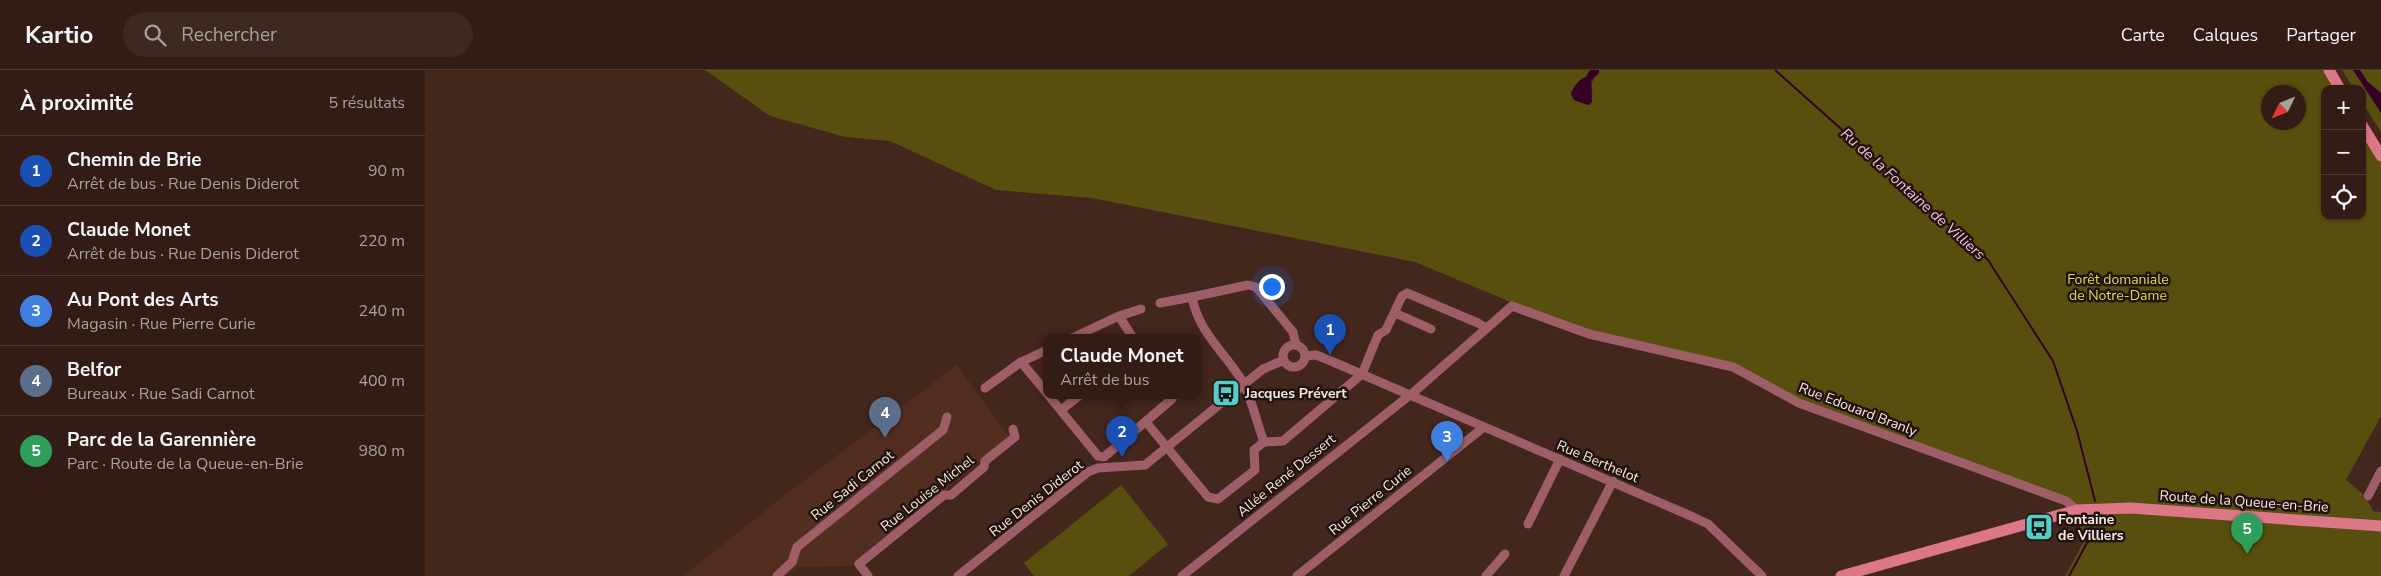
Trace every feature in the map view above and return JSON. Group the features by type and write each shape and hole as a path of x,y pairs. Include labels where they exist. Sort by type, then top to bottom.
{"main road":[{"path":"2329,70 2338,85"},
{"path":"2365,130 2381,156"},
{"name":"Route de la Queue-en-Brie","path":"1841,576 2077,510 2131,508 2381,526"}],"street":[{"path":"1160,303 1248,285 1256,287 1293,332 1296,345 1303,349 1305,356 1303,363 1298,367 1288,366 1283,360 1285,349 1296,345"},
{"path":"1146,422 1208,497 1218,499 1255,470 1254,450 1264,442 1283,441 1362,374 1378,334 1386,330 1402,296 1407,293 1478,322 1486,328"},
{"path":"1192,297 1195,315 1240,378 1264,442"},
{"name":"Allée René Dessert","path":"1181,576 1408,395 1415,392 1512,306"},
{"name":"Rue Edouard Branly","path":"1512,306 1589,334 1733,367 1799,404 2066,501 2077,510"},
{"path":"1081,334 1119,316 1141,310"},
{"path":"1395,313 1431,329"},
{"path":"1119,316 1130,334"},
{"path":"985,388 1021,362 1043,352"},
{"path":"1305,356 1316,355 1408,395"},
{"name":"Rue Denis Diderot","path":"958,576 1088,472 1098,468 1145,465 1263,369 1283,360"},
{"path":"1021,362 1043,388"},
{"name":"Rue Berthelot","path":"1408,395 1613,481 1708,524 1763,576"},
{"path":"1052,399 1098,456 1104,457 1172,399"},
{"path":"1061,410 1075,399"},
{"name":"Rue Sadi Carnot","path":"777,576 792,562 797,547 943,430 947,417"},
{"name":"Rue Pierre Curie","path":"1297,576 1484,427"},
{"name":"Rue Louise Michel","path":"868,576 859,564 944,495 951,495 985,467 985,462 1015,437 1013,429"},
{"path":"1528,524 1560,459"},
{"path":"2367,496 2381,470"},
{"path":"1564,576 1613,481"},
{"path":"1486,576 1505,554"}],"shaded area":[{"path":"1590,70 1599,70 1599,73 1591,81 1592,102 1588,105 1574,100 1571,94 1573,89 1586,77"},
{"path":"2353,70 2360,70 2368,82 2381,93 2381,113 2366,90 2366,85 2363,85"},
{"path":"957,365 1010,438 852,566 798,567 787,576 683,576 785,495"}],"green space":[{"name":"Forêt domaniale de Notre-Dame","path":"705,70 1590,70 1586,77 1581,79 1571,92 1574,100 1590,105 1593,81 1599,70 2329,70 2338,85 2321,85 2321,220 2366,220 2366,132 2381,156 2381,416 2346,480 2364,495 2362,497 2369,503 2373,511 2381,512 2381,576 2065,576 2083,543 2077,510 2067,500 1801,401 1735,366 1589,335 1415,262 1092,198 996,190 890,141 845,137 770,116"},
{"path":"2342,70 2381,70 2381,132 2366,108 2366,85 2351,85"},
{"path":"1121,485 1168,544 1129,576 1034,576 1024,563"}],"waterway":[{"name":"Ru de la Fontaine de Villiers","path":"1775,70 1988,260 2053,361 2077,431 2095,501"},
{"name":"Ru de la Fontaine de Villiers","path":"2069,576 2088,541 2092,521"}],"place":[{"name":"Chemin de Brie","path":"1330,355"},
{"name":"Jacques Prévert","path":"1226,393"},
{"name":"Belfor","path":"885,438"},
{"name":"Claude Monet","path":"1122,457"},
{"name":"Au Pont des Arts","path":"1447,462"},
{"name":"Fontaine de Villiers","path":"2039,527"},
{"name":"Parc de la Garennière","path":"2247,554"}]}
